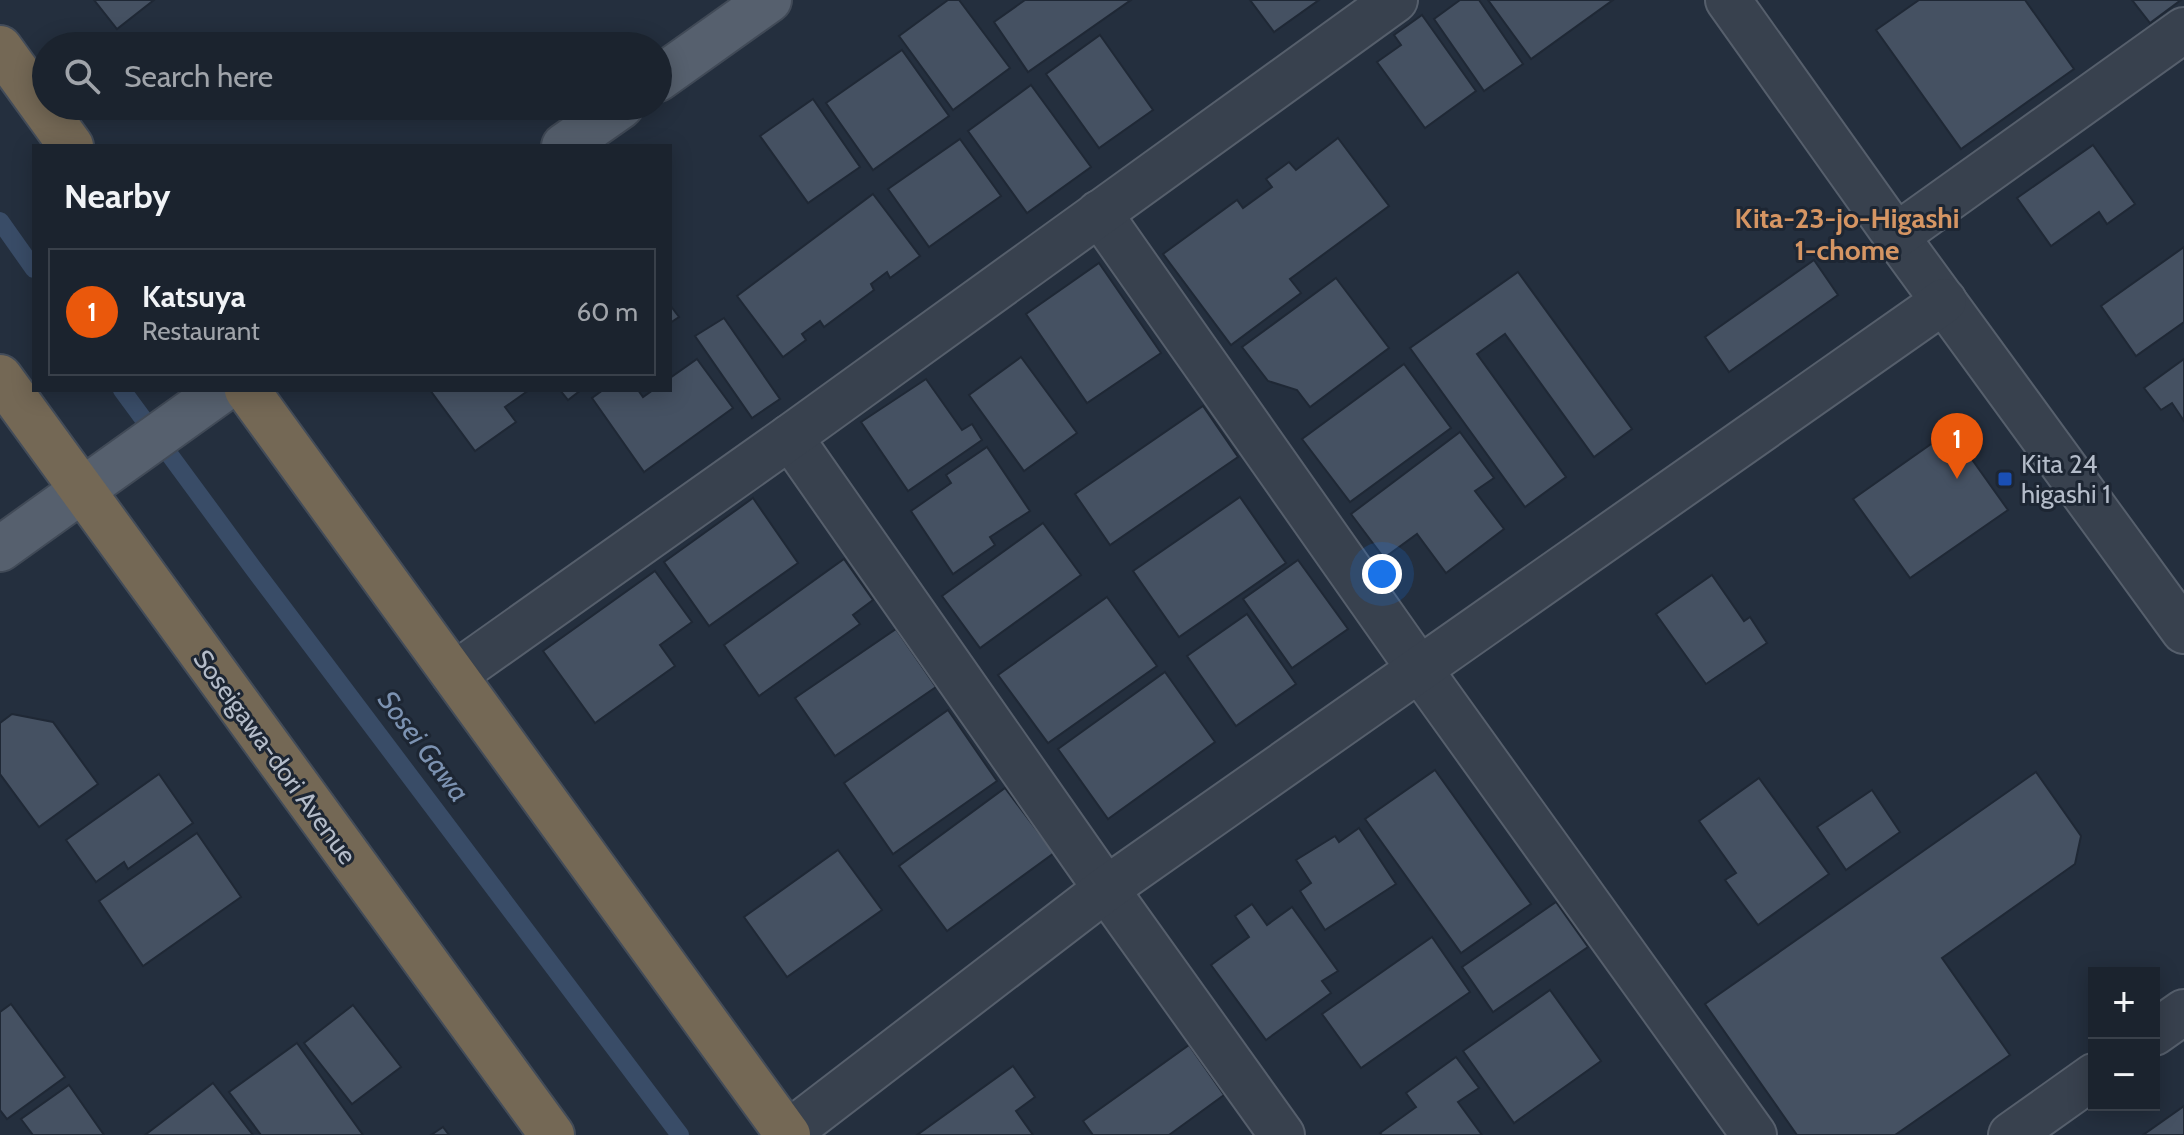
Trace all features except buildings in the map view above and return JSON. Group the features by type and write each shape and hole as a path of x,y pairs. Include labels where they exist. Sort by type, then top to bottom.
{"highway":[{"path":"0,48 32,92"},
{"path":"52,120 70,144"},
{"name":"Soseigawa-dori Avenue","path":"0,377 97,479 552,1135"},
{"path":"248,392 788,1134"}],"main road":[{"path":"672,69 769,0"},
{"path":"567,144 601,120"},
{"path":"0,549 210,399"}],"street":[{"path":"454,675 790,437 1395,0"},
{"path":"1728,0 2184,631"},
{"path":"1896,236 2184,30"},
{"path":"1099,213 1420,670 1754,1135"},
{"path":"788,1134 1106,889 1944,301"},
{"path":"790,437 1282,1135"},
{"path":"2160,1029 2184,1012"},
{"path":"2011,1135 2088,1080"}],"waterway":[{"name":"Sosei Gawa","path":"0,221 32,266"},
{"name":"Sosei Gawa","path":"123,392 680,1135"}],"place":[{"name":"Katsuya","path":"1957,479"},
{"name":"Kita 24 higashi 1","path":"2005,479"}],"district":[{"name":"Kita-23-jo-Higashi 1-chome","path":"1847,234"}]}
